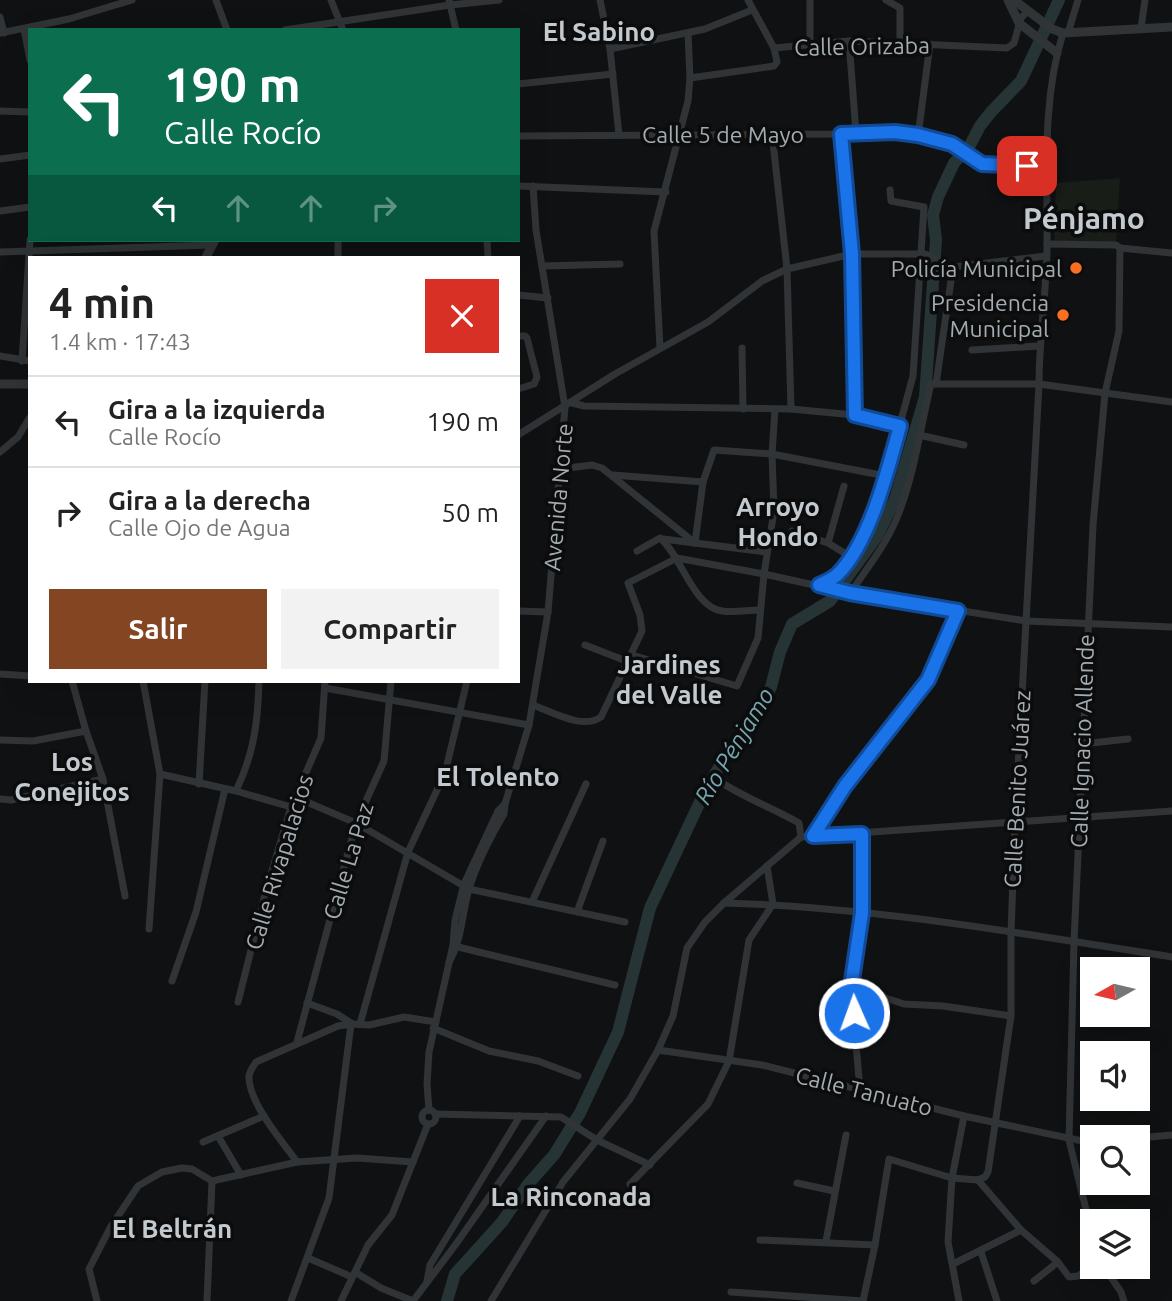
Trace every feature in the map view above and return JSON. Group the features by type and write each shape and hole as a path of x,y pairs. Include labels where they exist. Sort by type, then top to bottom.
{"street":[{"path":"0,17 2,33 132,0"},
{"path":"216,0 226,28"},
{"path":"331,0 342,28"},
{"path":"297,28 449,2 499,0"},
{"path":"600,0 610,49 619,135"},
{"path":"748,0 774,48"},
{"path":"810,0 810,45"},
{"path":"886,0 900,8 900,42"},
{"path":"1008,0 1019,23 1057,53"},
{"path":"1014,0 1052,29 1066,33 1172,27"},
{"name":"Calle Benito Juárez","path":"978,1180 988,1172 1011,1016 1015,823 1039,346 1047,244 1046,167 1049,113 1057,53 1079,0"},
{"path":"1141,28 1145,0"},
{"path":"449,2 456,28"},
{"path":"610,49 688,33 752,10"},
{"path":"1019,23 1024,13 1031,12"},
{"name":"Calle Orizaba","path":"691,78 774,66 777,62 774,48 849,41 1011,47 1019,23"},
{"path":"24,29 28,50"},
{"path":"660,348 654,231 688,101 691,78 688,33"},
{"path":"849,41 856,133"},
{"path":"918,135 930,44"},
{"path":"520,84 613,74"},
{"path":"0,111 28,112"},
{"name":"Calle 5 de Mayo","path":"520,136 895,132 952,144 989,165 1046,167"},
{"path":"772,133 787,269 790,409"},
{"path":"841,134 852,254 855,415"},
{"path":"0,159 28,155"},
{"path":"520,186 666,192"},
{"name":"Avenida Norte","path":"413,1162 428,1125 421,1118 425,1111 432,1112 427,1084 434,1025 455,946 455,920 466,886 498,811 505,804 529,725 548,612 568,405 536,230 533,186"},
{"path":"823,586 837,575 860,542 886,476 913,376 924,207 891,201 890,190"},
{"path":"0,211 28,206"},
{"path":"30,242 30,256"},
{"path":"0,252 30,253 214,242"},
{"path":"1047,244 1118,247 1172,253"},
{"name":"Calle Ignacio Allende","path":"1086,1209 1069,1140 1074,942 1093,525 1105,393 1119,331 1118,247"},
{"path":"520,434 615,374 708,322 762,281 787,269 852,254 923,254 953,267 1046,256"},
{"path":"542,266 620,264"},
{"path":"845,591 875,557 896,520 933,384 953,267"},
{"path":"520,295 548,298"},
{"path":"0,356 26,361 28,297"},
{"path":"520,336 527,338 537,377 534,384 520,388"},
{"path":"972,350 1039,346"},
{"path":"742,348 743,410"},
{"path":"0,384 28,384"},
{"path":"933,384 1039,384 1172,402"},
{"path":"568,405 790,409 855,415 900,426"},
{"path":"586,645 737,686 758,638 774,511 772,454 775,409"},
{"path":"0,452 18,437 28,420"},
{"path":"919,435 964,445"},
{"path":"695,543 703,482 714,450 772,454 886,476"},
{"path":"560,469 592,465 612,475 695,543"},
{"path":"612,475 703,482"},
{"path":"828,543 844,486"},
{"path":"792,531 828,543 851,556"},
{"path":"637,551 661,539 767,552"},
{"path":"661,539 677,558 691,584 712,608 721,611 760,610"},
{"path":"533,705 575,721 595,722 601,717 642,631 640,615 628,583 677,558 845,591 1026,621 1172,627"},
{"path":"520,611 548,612"},
{"path":"813,836 845,786 928,680 958,611"},
{"path":"0,674 28,676"},
{"path":"73,683 103,779 125,896"},
{"path":"143,683 160,774 149,929"},
{"path":"199,784 205,683"},
{"path":"236,791 249,764 258,716 259,683"},
{"name":"Calle La Paz","path":"297,1042 356,823 384,761 391,683"},
{"path":"291,1301 329,1198 332,1158 356,1024 408,852 445,773 467,683"},
{"path":"325,685 390,701 529,725"},
{"name":"Calle Rivapalacios","path":"238,1002 265,894 291,807 321,738 325,685"},
{"path":"0,740 33,741 86,731"},
{"path":"1082,744 1128,739"},
{"path":"160,774 291,807"},
{"path":"0,799 11,800 103,779"},
{"path":"716,779 738,794 799,822 801,837"},
{"path":"532,902 586,784"},
{"path":"172,981 197,912 225,789"},
{"path":"295,797 356,823 466,886 625,922"},
{"path":"491,1301 563,1182 630,1099 658,1050 673,1016 687,948 721,905 801,837 1172,811"},
{"path":"860,1090 851,987 862,913 862,834"},
{"path":"577,912 603,841"},
{"path":"629,1184 708,1104 729,1061 749,940 773,904 766,866"},
{"path":"721,905 773,904 862,913 1172,957"},
{"path":"455,946 615,985"},
{"path":"851,987 904,1004 943,1006 1011,1016"},
{"path":"307,1003 356,1024"},
{"path":"297,1161 264,1116 250,1085 249,1073 256,1062 338,1026 369,1025 404,1017 434,1025 489,1051 538,1061 578,1076"},
{"name":"Calle Tanuato","path":"658,1050 762,1065 964,1116 1080,1141"},
{"path":"432,1112 561,1117 597,1140 650,1165"},
{"path":"203,1142 264,1116"},
{"path":"427,1281 430,1265 520,1116"},
{"path":"308,1258 353,1274 412,1301 456,1244 546,1116"},
{"path":"959,1301 948,1242 952,1178 964,1116"},
{"path":"826,1241 846,1135"},
{"path":"1150,1137 1172,1135"},
{"path":"218,1136 241,1175"},
{"path":"97,1301 89,1269 110,1228 138,1186 162,1172 192,1169 212,1181 297,1161 332,1158 413,1162 392,1216 368,1245 341,1301"},
{"path":"731,1292 773,1298 863,1301 889,1159 952,1178 978,1180 1021,1230 1058,1262 1069,1277 1080,1274"},
{"path":"207,1301 212,1181"},
{"path":"797,1183 834,1191"},
{"path":"953,1264 982,1252 1021,1230"},
{"path":"760,1240 875,1245"},
{"path":"982,1252 997,1301"},
{"path":"1034,1281 1058,1262"},
{"path":"1112,1279 1124,1301"}],"shaded area":[{"path":"1120,178 1116,243 1054,243 1056,183"}],"waterway":[{"name":"Río Pénjamo","path":"447,1301 455,1274 502,1222 529,1183 554,1155 580,1113 618,1032 650,908 706,789 727,754 749,729 771,687 780,652 792,624 830,601 878,535 895,499 925,397 936,240 933,215 938,197 954,163 969,147 980,126 1021,81 1059,0"}],"place":[{"name":"Policía Municipal","path":"1076,268"},
{"name":"Presidencia Municipal","path":"1063,315"}],"district":[{"name":"El Sabino","path":"599,31"},
{"name":"Pénjamo","path":"1084,218"},
{"name":"Arroyo Hondo","path":"778,521"},
{"name":"Jardines del Valle","path":"669,679"},
{"name":"Los Conejitos","path":"72,776"},
{"name":"El Tolento","path":"498,776"},
{"name":"La Rinconada","path":"571,1196"},
{"name":"El Beltrán","path":"172,1228"}],"route":[{"path":"854,1013 851,987 862,913 862,834 813,836 845,786 928,680 958,611 850,593 819,585 837,575 860,542 886,476 900,426 855,415 852,254 841,134 895,132 918,135 952,144 982,164 1027,166"}]}
